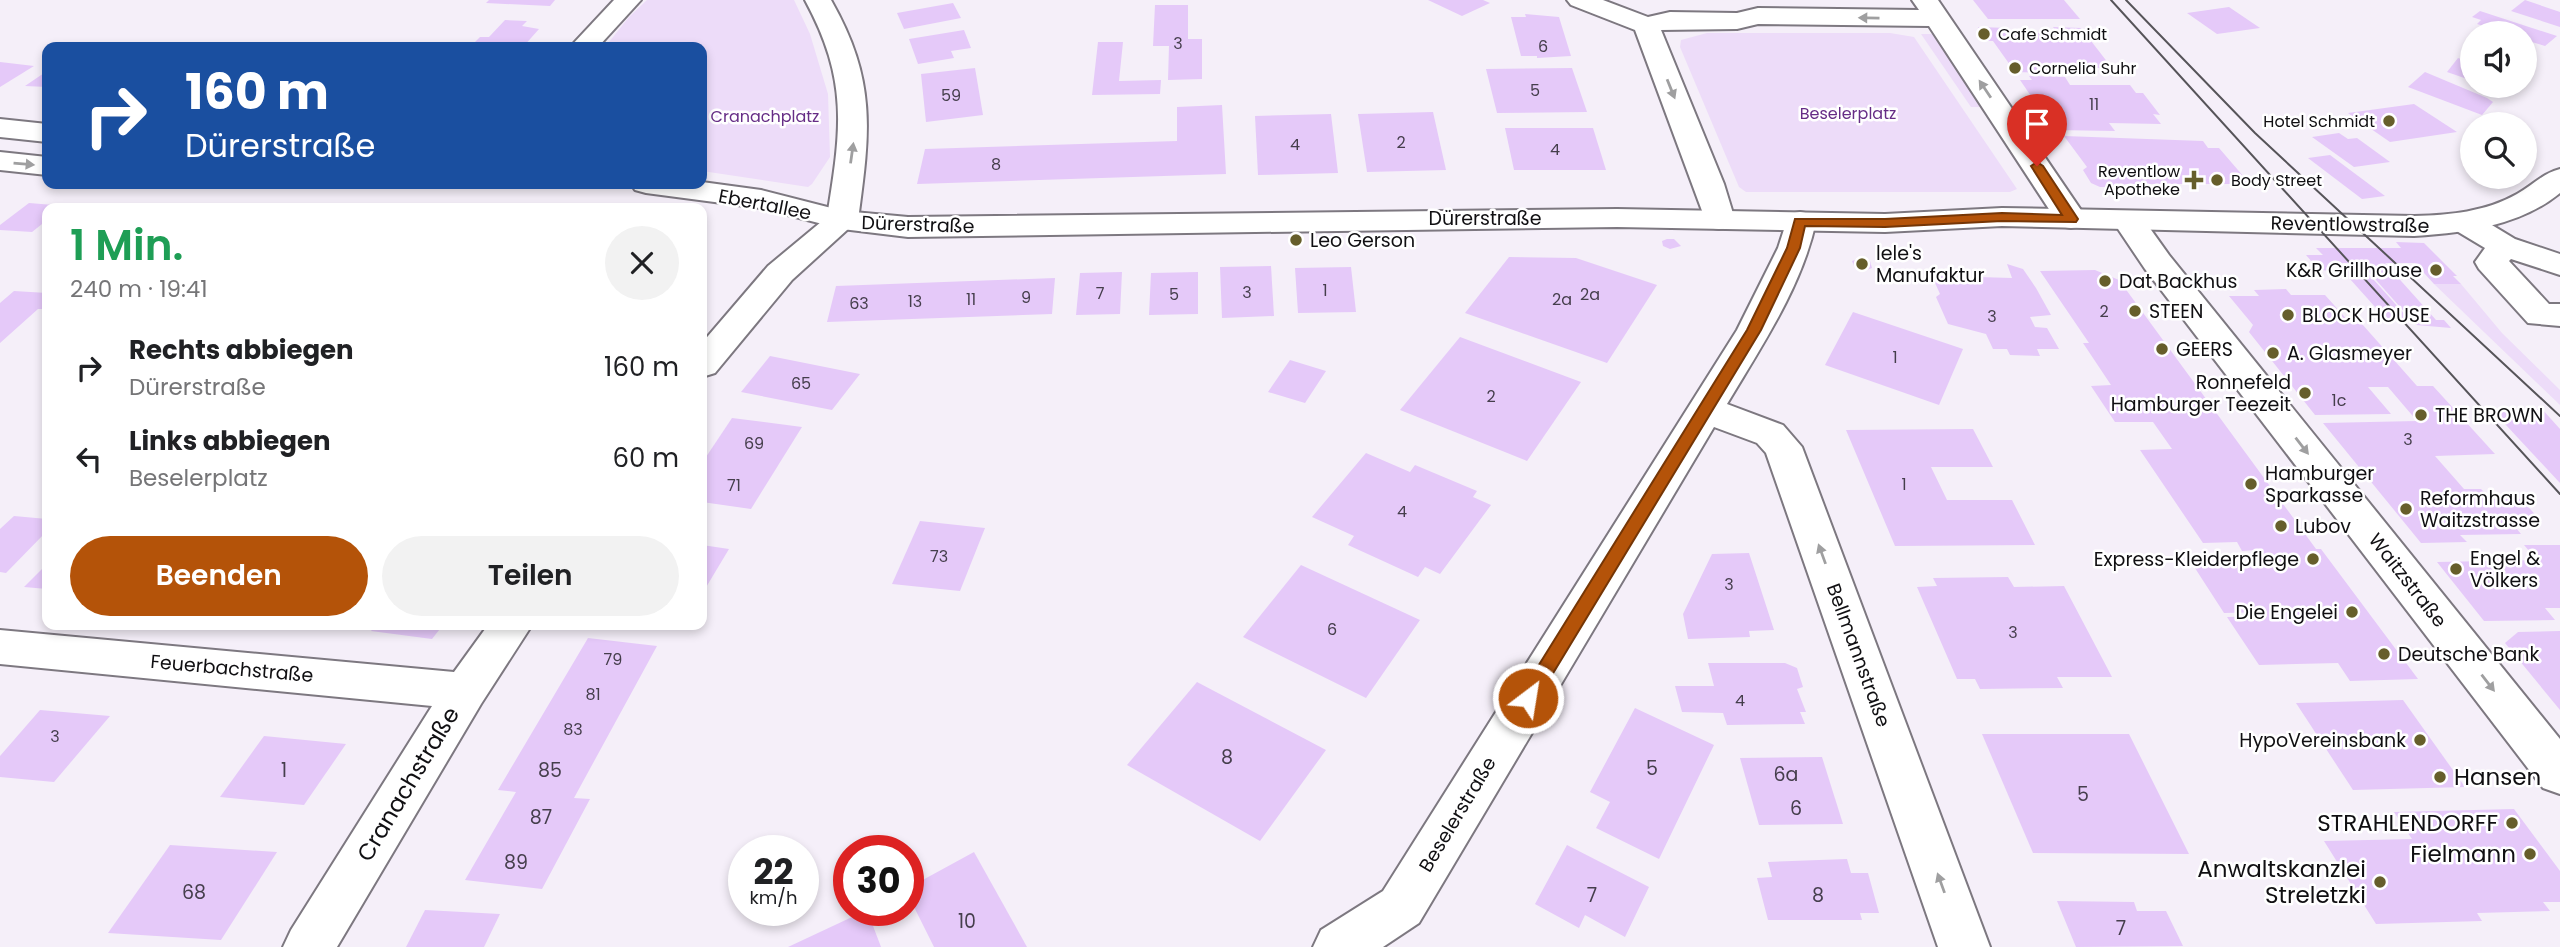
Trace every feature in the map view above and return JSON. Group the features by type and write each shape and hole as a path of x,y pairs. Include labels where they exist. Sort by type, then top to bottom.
{"street":[{"path":"588,42 628,0"},
{"path":"707,359 780,273 842,220 856,119 849,60 818,0"},
{"path":"1580,0 1646,25 1670,20 1737,21 1758,16 1931,9 2071,219"},
{"path":"1646,25 1709,184 1720,220"},
{"path":"0,128 42,132"},
{"path":"0,161 42,165"},
{"name":"Reventlowstraße","path":"2128,220 2414,226 2466,223 2522,204 2560,178"},
{"name":"Ebertallee","path":"684,189 761,199 842,220"},
{"name":"Dürerstraße","path":"842,220 908,227 1408,218 1885,223 2002,217 2128,220"},
{"name":"Waitzstraße","path":"2128,220 2157,262 2560,774"},
{"name":"Beselerstraße","path":"1339,947 1401,907 1754,330 1794,248 1800,222"},
{"path":"2466,223 2504,246 2560,265"},
{"path":"2504,246 2491,262 2540,315 2560,316"},
{"name":"Bellmannstraße","path":"1704,408 1770,434 1783,447 1964,947"},
{"name":"Cranachstraße","path":"309,947 465,691 508,630"},
{"name":"Feuerbachstraße","path":"0,647 465,691"}],"green space":[{"name":"Cranachplatz","path":"647,0 794,0 810,34 828,94 830,157 812,184 808,187 707,172 707,42 609,42"},
{"name":"Beselerplatz","path":"1707,33 1890,33 1914,37 2017,189 2010,192 1746,192 1739,187 1680,47 1681,40"},
{"path":"1921,34 1932,34 1983,107 1971,107"},
{"path":"2434,284 2461,284 2502,333 2560,390 2560,405"}],"building":[{"path":"489,0 555,0 550,6 486,3"},
{"path":"1428,0 1483,0 1490,3 1462,16"},
{"path":"1973,0 2064,0 2080,19 1988,19"},
{"path":"2525,0 2560,12 2560,27 2511,11"},
{"path":"953,3 961,18 904,29 897,13"},
{"path":"1155,5 1188,5 1188,39 1202,39 1202,79 1168,80 1169,46 1153,46"},
{"path":"2229,7 2260,28 2217,34 2187,13"},
{"path":"2480,11 2511,21 2480,21 2472,17"},
{"path":"1525,14 1559,17 1571,56 1521,56 1511,17 1526,17"},
{"path":"505,20 527,21 522,26 539,29 527,42 475,42 480,37 489,37"},
{"path":"1978,27 2009,28 2013,33 2057,33 2053,27 2081,28 2112,68 2052,68 2056,73 2015,72 1993,41 1986,41"},
{"path":"964,30 971,48 951,51 954,58 918,64 909,39"},
{"path":"2537,30 2557,36 2545,46 2537,44"},
{"path":"1098,42 1123,42 1119,81 1161,80 1160,94 1092,95"},
{"path":"2458,58 2460,59 2460,76 2447,72"},
{"path":"0,62 34,66 0,87"},
{"path":"975,68 983,115 926,122 921,74"},
{"path":"1572,68 1587,112 1497,113 1486,69"},
{"path":"2425,72 2460,87 2460,98 2487,98 2493,102 2485,112 2474,112 2408,87"},
{"path":"42,74 42,87 25,86"},
{"path":"2029,76 2065,77 2070,85 2130,85 2136,93 2143,93 2160,115 2153,114 2161,124 2109,123 2115,131 2054,130 2020,80 2032,80"},
{"path":"2414,104 2457,132 2390,142 2348,113"},
{"path":"1222,105 1226,174 917,184 925,149 1177,141 1177,107"},
{"path":"1433,112 1446,170 1367,172 1358,114"},
{"path":"1331,114 1338,173 1258,175 1255,116"},
{"path":"1505,128 1593,128 1606,170 1514,170"},
{"path":"2339,133 2348,139 2357,138 2390,162 2354,167 2312,137"},
{"path":"2064,136 2203,141 2208,148 2219,148 2250,184 2125,184 2123,187 2100,187 2091,183 2083,170 2087,167"},
{"path":"2330,155 2385,196 2362,199 2308,158"},
{"path":"29,203 42,204 42,224 32,232 0,230 0,225"},
{"path":"1674,239 1681,246 1670,249 1663,246 1662,241"},
{"path":"2396,242 2424,243 2457,276 2453,276 2461,284 2434,284 2415,263 2385,263 2436,320 2444,320 2451,328 2416,325 2361,263 2329,263 2335,271 2319,270 2306,255 2323,255 2316,248 2401,248"},
{"path":"1509,257 1576,258 1657,285 1607,363 1465,313"},
{"name":"lele's Manufaktur","path":"1860,258 1870,261 1872,268 1864,271 1855,268 1852,261"},
{"path":"2007,264 2023,269 2036,288 2051,315 2030,317 2035,327 2047,328 2059,349 2037,349 2040,356 2010,355 2007,349 1993,349 1986,334 1948,324 1936,297 1940,294 1932,276 1969,277 1972,284 1981,284 1978,277 2012,278"},
{"path":"1271,266 1274,316 1222,318 1220,267"},
{"path":"1351,267 1356,312 1298,313 1295,268"},
{"path":"2341,269 2364,269 2408,318 2385,318"},
{"path":"2095,270 2119,280 2316,549 2321,549 2418,679 2350,681 2338,663 2259,665 2227,617 2267,616 2265,612 2224,613 2193,565 2266,564 2256,550 2242,551 2237,542 2203,543 2140,450 2172,449 2153,422 2115,422 2091,386 2111,385 2083,343 2089,343 2040,271"},
{"path":"1122,272 1120,314 1076,315 1080,273"},
{"path":"1198,272 1198,314 1149,315 1151,273"},
{"path":"1055,278 1052,314 827,322 836,286"},
{"path":"2286,289 2291,295 2325,295 2351,324 2362,324 2417,386 2433,386 2495,454 2435,456 2464,489 2481,489 2491,499 2521,499 2542,522 2512,523 2521,534 2460,535 2467,542 2421,543 2323,423 2417,421 2388,387 2368,387 2391,414 2315,415 2249,332 2253,325 2229,296 2259,296 2254,290"},
{"path":"14,291 42,293 42,309 38,309 0,343 0,303"},
{"path":"1853,312 1963,349 1939,405 1825,365"},
{"path":"1460,337 1581,382 1527,461 1400,410"},
{"path":"770,356 860,374 832,410 741,392"},
{"path":"1290,360 1326,371 1305,403 1268,392"},
{"path":"2542,409 2560,429 2560,483 2492,410"},
{"path":"732,418 802,427 751,509 707,503 707,456"},
{"path":"1973,429 1993,467 1931,467 1947,500 2012,500 2035,545 1895,546 1846,430"},
{"path":"1366,453 1410,472 1415,465 1477,491 1473,497 1491,505 1440,574 1425,567 1418,577 1348,545 1354,536 1312,517"},
{"path":"14,516 42,519 42,536 6,573 0,572 0,529"},
{"path":"920,521 985,528 960,591 892,584"},
{"path":"2524,545 2560,545 2560,608 2545,608 2555,620 2484,621 2437,562 2537,560"},
{"path":"707,546 729,549 707,586"},
{"path":"1749,553 1774,630 1749,631 1750,637 1688,639 1683,614 1712,554"},
{"path":"1301,565 1420,620 1366,698 1243,637"},
{"path":"42,569 42,589 24,587"},
{"path":"2008,577 2014,587 2064,586 2112,677 2057,677 2063,688 1980,689 1975,679 1957,679 1917,587 1937,586 1933,578"},
{"path":"372,630 439,630 432,639"},
{"path":"2560,631 2560,710 2505,643 2518,632"},
{"path":"588,638 657,646 574,798 590,799 542,889 465,880 516,792 498,790"},
{"path":"1708,663 1785,663 1797,668 1803,687 1797,689 1806,712 1800,712 1805,724 1727,725 1723,713 1682,712 1675,686 1714,686"},
{"path":"1197,682 1326,750 1260,841 1127,765"},
{"path":"2403,700 2465,787 2353,790 2296,703"},
{"path":"1635,708 1714,745 1659,859 1596,828 1610,802 1590,792"},
{"path":"40,710 110,716 54,782 0,777 0,756"},
{"path":"1982,734 2129,734 2189,854 2033,853"},
{"path":"264,736 346,744 304,805 220,797"},
{"path":"1822,757 1843,824 1759,825 1740,758"},
{"path":"2514,809 2560,871 2560,902 2543,902 2550,911 2477,913 2482,921 2376,924 2324,841 2412,839 2394,812"},
{"path":"170,845 277,852 221,940 108,933"},
{"path":"1567,845 1649,887 1625,937 1585,915 1579,928 1535,904"},
{"path":"974,852 1027,947 934,947 924,926 924,879"},
{"path":"1847,859 1851,873 1868,873 1879,913 1860,913 1862,920 1768,920 1757,878 1772,877 1768,862"},
{"path":"2057,901 2134,902 2137,911 2166,911 2183,946 2076,947"},
{"path":"425,910 500,914 484,947 406,947"},
{"path":"833,926 873,926 881,947 788,947"}],"tram line":[{"path":"2111,0 2560,494"},
{"path":"2126,0 2255,133 2560,416"}],"place":[{"name":"Cafe Schmidt","path":"1984,34"},
{"name":"Cornelia Suhr","path":"2015,68"},
{"name":"Hotel Schmidt","path":"2389,121"},
{"name":"Reventlow Apotheke","path":"2194,180"},
{"name":"Body Street","path":"2217,180"},
{"name":"Leo Gerson","path":"1296,240"},
{"name":"lele's Manufaktur","path":"1862,264"},
{"name":"K&R Grillhouse","path":"2436,270"},
{"name":"Dat Backhus","path":"2105,281"},
{"name":"STEEN","path":"2135,311"},
{"name":"BLOCK HOUSE","path":"2288,315"},
{"name":"GEERS","path":"2162,349"},
{"name":"A. Glasmeyer","path":"2273,353"},
{"name":"Ronnefeld Hamburger Teezeit","path":"2305,393"},
{"name":"THE BROWN","path":"2421,415"},
{"name":"Hamburger Sparkasse","path":"2251,484"},
{"name":"Reformhaus Waitzstrasse","path":"2406,509"},
{"name":"Lubov","path":"2281,526"},
{"name":"Express-Kleiderpflege","path":"2313,559"},
{"name":"Engel & Völkers","path":"2456,569"},
{"name":"Die Engelei","path":"2352,612"},
{"name":"Deutsche Bank","path":"2384,654"},
{"name":"HypoVereinsbank","path":"2420,740"},
{"name":"Hansen","path":"2440,777"},
{"name":"STRAHLENDORFF","path":"2512,823"},
{"name":"Fielmann","path":"2530,854"},
{"name":"Anwaltskanzlei Streletzki","path":"2380,882"}],"route":[{"path":"1528,698 1754,330 1794,248 1800,222 1885,223 2002,217 2071,219 2037,166"}]}
